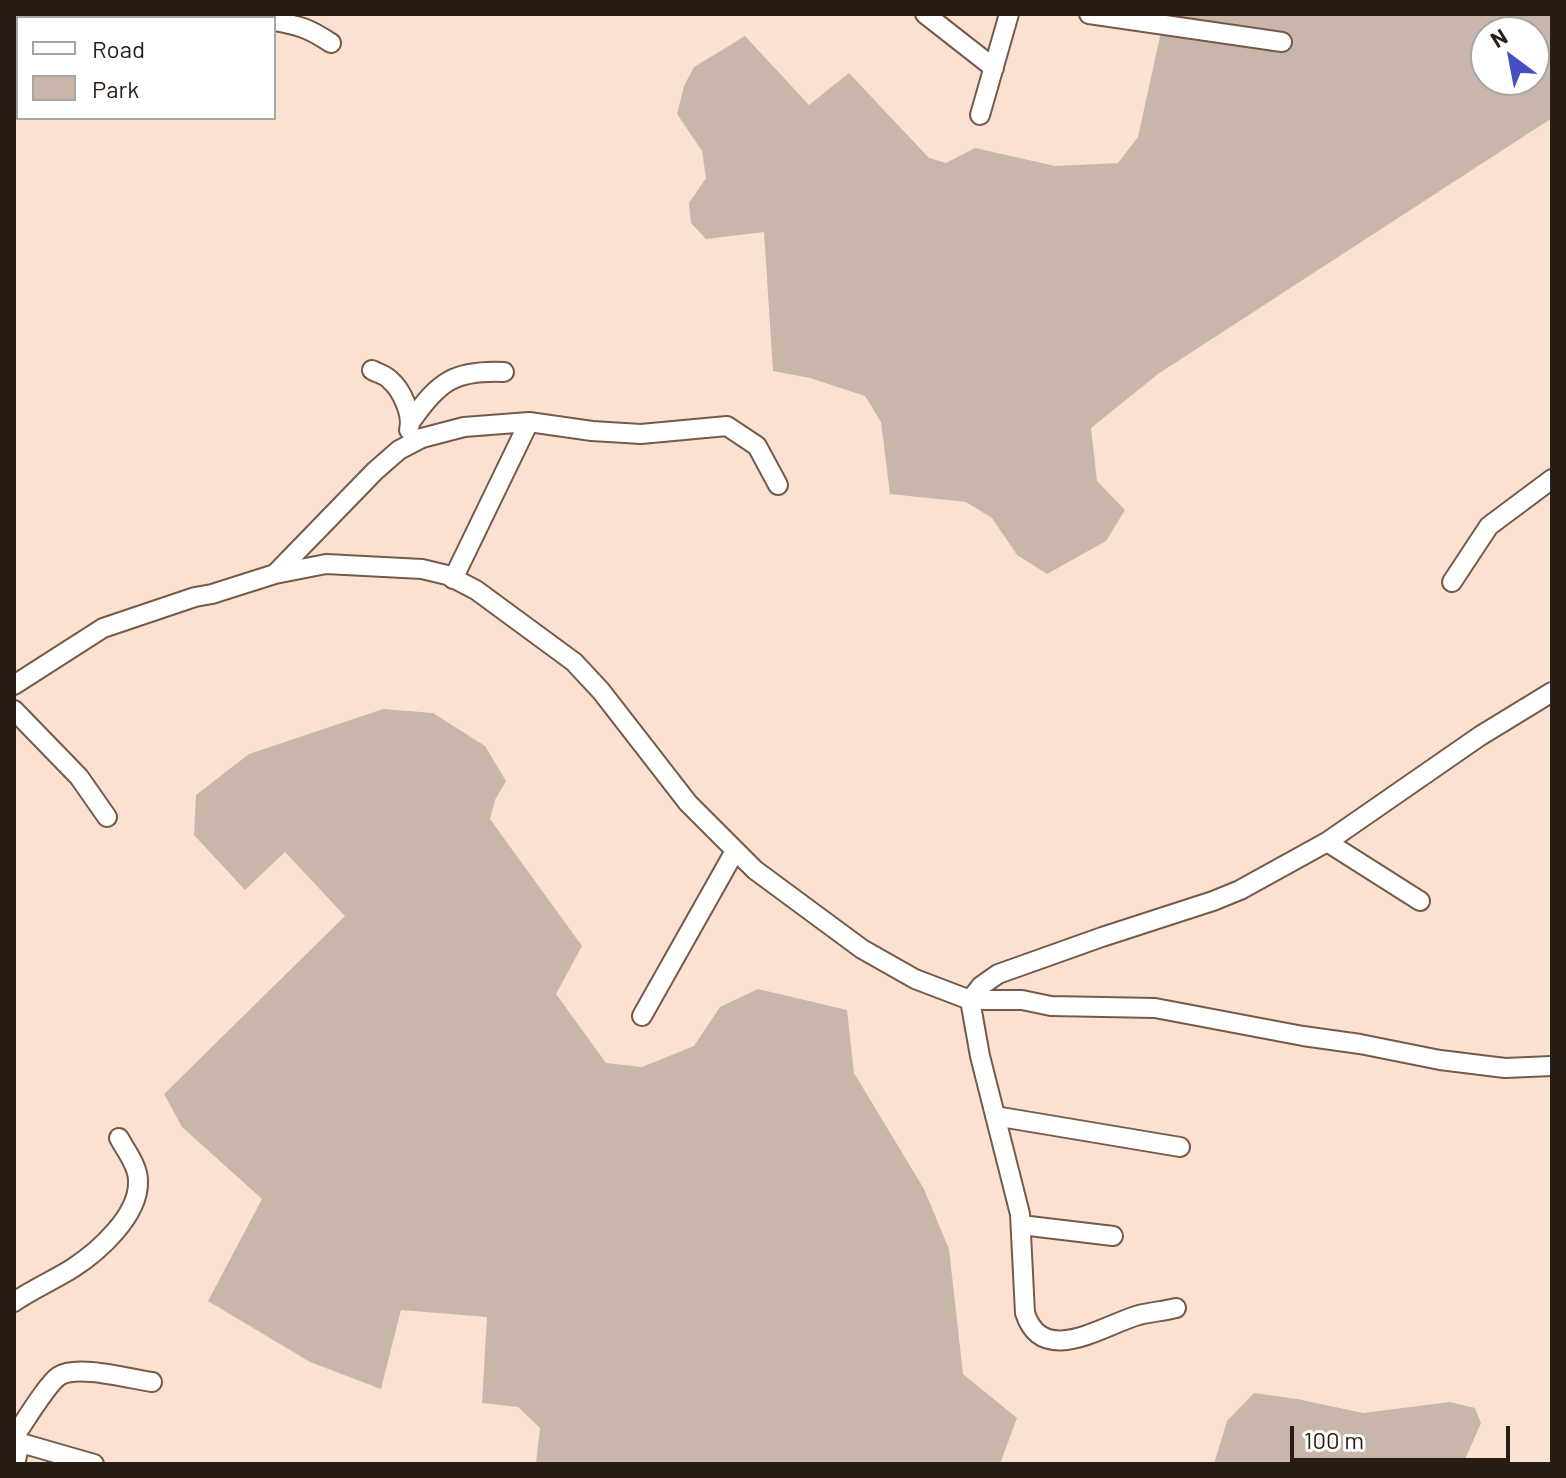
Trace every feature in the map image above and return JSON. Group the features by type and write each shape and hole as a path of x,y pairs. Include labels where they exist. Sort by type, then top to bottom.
{"street":[{"path":"925,14 994,68"},
{"path":"980,115 1009,14"},
{"path":"1089,14 1282,42"},
{"path":"276,21 307,28 331,43"},
{"path":"372,370 390,379 405,400 412,420"},
{"path":"404,448 412,420 431,394 467,373 504,372"},
{"path":"453,579 529,422"},
{"path":"275,574 375,471 404,448 422,438 464,427 529,422 641,434 727,426 757,446 778,485"},
{"path":"1452,582 1489,526 1552,479"},
{"path":"14,685 103,628 275,574 326,564 422,569 447,575 476,590 574,662 601,691 688,803 755,870 862,949 915,979 970,1000 1022,1000 1051,1006 1155,1008 1440,1060 1505,1068 1552,1066"},
{"path":"1176,1308 1140,1315 1064,1342 1045,1339 1029,1324 1025,1313 1020,1214 980,1056 970,1000 981,986 998,974 1229,895 1327,842 1480,736 1552,692"},
{"path":"14,710 79,777 107,817"},
{"path":"1327,842 1420,901"},
{"path":"642,1016 735,851"},
{"path":"995,1116 1180,1147"},
{"path":"14,1302 74,1267 122,1224 134,1202 139,1181 119,1138"},
{"path":"1021,1225 1113,1236"},
{"path":"15,1464 16,1440 51,1383 63,1374 85,1372 152,1382"},
{"path":"16,1440 94,1464"}],"green space":[{"path":"1146,14 1552,14 1552,118 1158,374 1091,428 1097,481 1125,510 1106,541 1047,574 1017,555 992,518 966,502 890,494 881,422 865,396 810,378 773,371 764,232 706,239 691,223 689,203 706,178 702,151 677,114 684,86 694,67 745,36 809,105 849,73 929,158 946,163 975,148 1055,166 1118,163 1138,137 1164,18"},
{"path":"383,709 433,713 485,746 506,781 495,800 490,819 582,946 556,994 606,1063 642,1067 694,1046 720,1007 758,989 847,1010 854,1073 924,1189 949,1249 963,1374 1017,1418 1000,1464 536,1464 540,1428 518,1407 482,1403 487,1317 401,1310 381,1389 310,1362 208,1301 262,1199 182,1127 164,1094 345,916 285,852 245,890 194,835 196,795 249,754"},
{"path":"1254,1393 1363,1413 1450,1402 1475,1408 1481,1423 1463,1464 1214,1464 1227,1421"}]}
